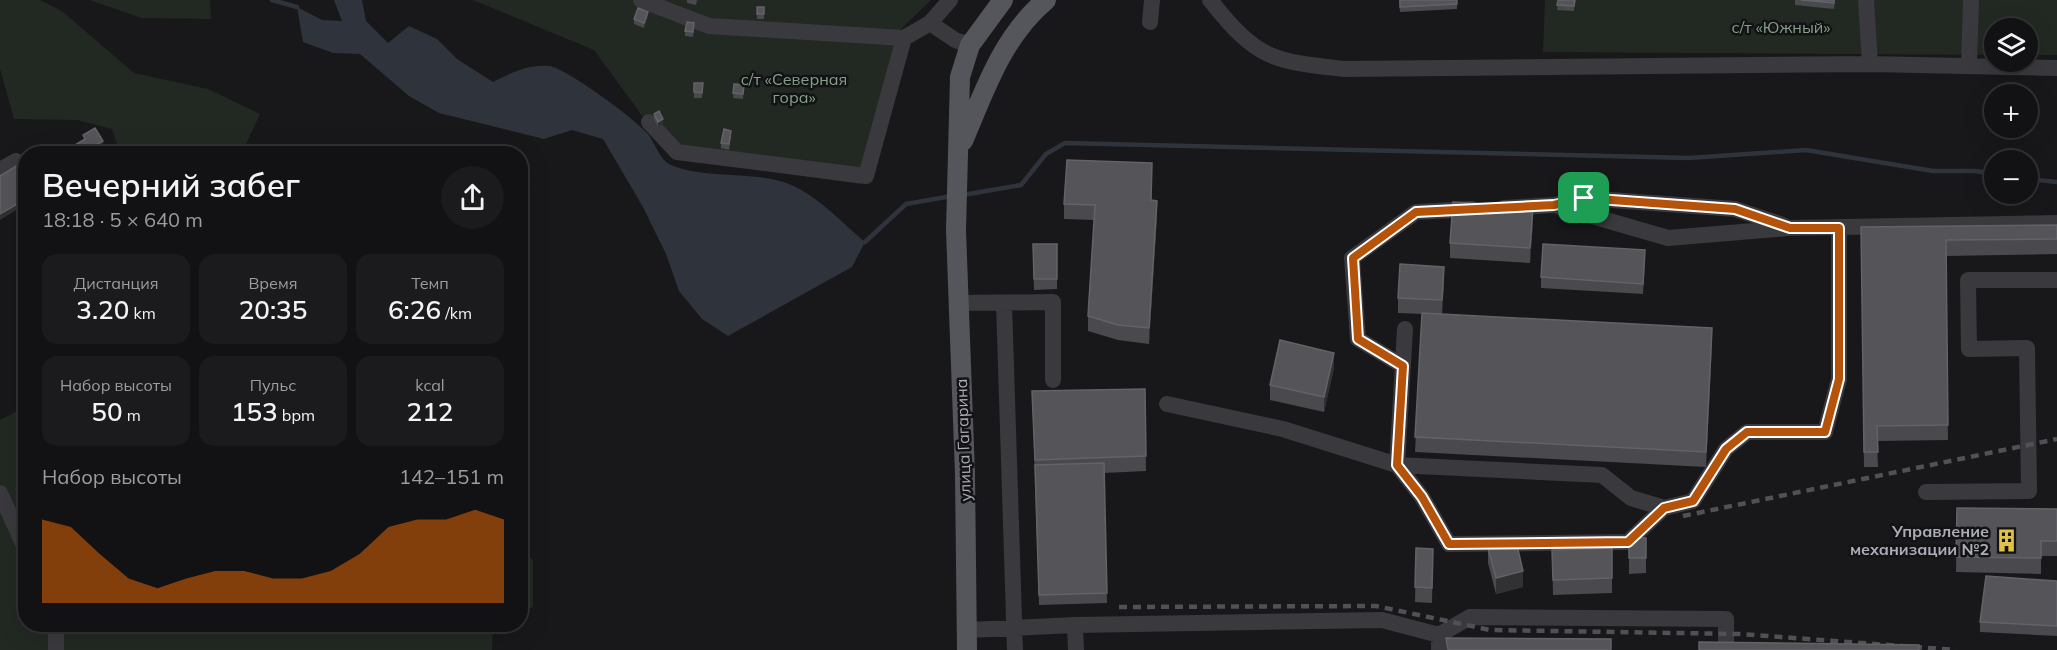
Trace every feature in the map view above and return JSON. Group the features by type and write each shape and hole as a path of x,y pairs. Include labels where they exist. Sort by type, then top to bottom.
{"main road":[{"name":"улица Гагарина","path":"967,650 965,474 956,230 960,77 970,45 1003,0"},
{"path":"959,149 1001,52 1035,9 1046,0"}],"street":[{"path":"640,0 709,26 904,38 930,23 950,0"},
{"path":"1150,22 1152,0"},
{"path":"1210,0 1233,29 1261,53 1291,64 1344,69 1870,64 2057,68"},
{"path":"1866,0 1870,64"},
{"path":"1969,66 1971,0"},
{"path":"930,23 955,40 970,45"},
{"path":"650,122 677,152 866,176 904,38"},
{"path":"0,170 16,161"},
{"path":"1403,366 1358,339 1353,258 1416,212 1554,205 1584,198 1735,209 1790,228"},
{"path":"1554,205 1668,238 1790,228 2057,223"},
{"path":"1405,329 1397,465 1422,497 1449,544 1628,542 1664,508 1693,501 1726,449 1747,432 1825,432 1839,379 1839,228"},
{"path":"1926,492 2029,491 2027,348 1969,349 1968,280 2057,280"},
{"path":"958,303 1053,302 1053,380"},
{"path":"1004,303 1015,650"},
{"path":"1167,404 1283,429 1397,465 1602,475 1630,498 1664,508"},
{"path":"0,493 18,532"},
{"path":"967,630 1075,625 1382,620 1439,643 1470,617 1726,619 1726,650"},
{"path":"1075,625 1076,650"},
{"path":"56,632 56,650"}],"green space":[{"path":"0,0 40,0 62,11 134,73 208,89 260,114 245,146 118,146 112,129 77,120 14,119 0,69"},
{"path":"89,0 210,0 211,19 142,18"},
{"name":"с/т «Северная гора»","path":"473,0 931,0 899,31 860,184 673,158 594,50"},
{"name":"с/т «Южный»","path":"1545,0 2057,0 2057,55 2038,55 2038,18 1984,18 1984,55 1543,52"},
{"path":"18,411 18,632 493,632 492,650 0,650 0,420"},
{"path":"528,555 533,560 533,607 528,609"}],"shaded area":[{"path":"334,0 362,0 366,21 388,43 409,26 437,39 457,59 493,82 527,68 549,66 558,69 600,95 640,126 667,163 685,170 760,177 789,184 810,195 865,242 852,267 728,336 702,319 679,291 666,254 643,207 603,139 572,130 544,139 439,113 409,96 360,54 333,53 303,42 297,7 322,20 342,21"}],"building":[{"path":"1400,0 1457,0 1457,4 1400,7"},
{"path":"1558,0 1575,0 1574,6 1557,5"},
{"path":"1801,0 1834,0 1834,3"},
{"path":"757,7 764,7 764,14 757,14"},
{"path":"638,8 648,12 644,23 634,19"},
{"path":"687,22 694,23 693,32 685,31"},
{"path":"694,83 703,83 702,93 694,92"},
{"path":"734,84 744,85 743,94 733,93"},
{"path":"659,111 663,119 658,122 654,114"},
{"path":"95,128 103,141 95,146 74,146 85,139 83,135"},
{"path":"724,129 731,131 729,144 721,143"},
{"path":"1067,160 1152,163 1151,200 1157,201 1149,328 1118,325 1088,316 1095,205 1064,204"},
{"path":"18,165 18,204 0,214 0,176"},
{"path":"1453,202 1533,207 1530,248 1450,243"},
{"path":"2057,225 2057,239 1946,240 1948,425 1877,426 1878,452 1864,452 1861,227"},
{"path":"1033,244 1057,244 1057,279 1034,279"},
{"path":"1543,244 1645,250 1643,284 1541,277"},
{"path":"1400,264 1444,267 1442,300 1398,298"},
{"path":"1422,313 1712,328 1706,452 1415,437"},
{"path":"1280,340 1334,353 1324,397 1270,385"},
{"path":"1145,389 1146,456 1035,460 1032,391"},
{"path":"1104,463 1107,593 1039,595 1035,465"},
{"name":"Управление механизации №2","path":"1957,508 2057,509 2057,541 2041,541 2041,558 1956,557"},
{"path":"1629,538 1646,538 1646,558 1629,558"},
{"path":"1516,541 1523,571 1496,578 1488,548"},
{"path":"1416,548 1433,549 1432,588 1415,587"},
{"path":"1612,548 1612,578 1553,580 1552,550"},
{"path":"1986,576 2057,581 2057,626 1980,622"},
{"path":"1446,638 1611,639 1611,650 1448,650"},
{"path":"1699,642 1919,645 1919,650 1699,650"}],"waterway":[{"path":"272,0 297,7"},
{"path":"963,195 1021,185 1046,154 1065,143 1689,158 1806,150 1933,171 1984,172"},
{"path":"2038,180 2057,182"},
{"path":"865,242 906,204 952,196"}],"railway":[{"path":"1683,516 2057,439"},
{"path":"1119,607 1376,606 1490,630 1740,634 1956,650"}],"place":[{"name":"Управление механизации №2","path":"2007,540"}],"route":[{"path":"1584,198 1735,209 1790,228 1839,228 1839,379 1825,432 1747,432 1726,449 1693,501 1664,508 1628,542 1449,544 1422,497 1397,465 1403,366 1358,339 1353,258 1416,212 1554,205 1584,198"}]}
